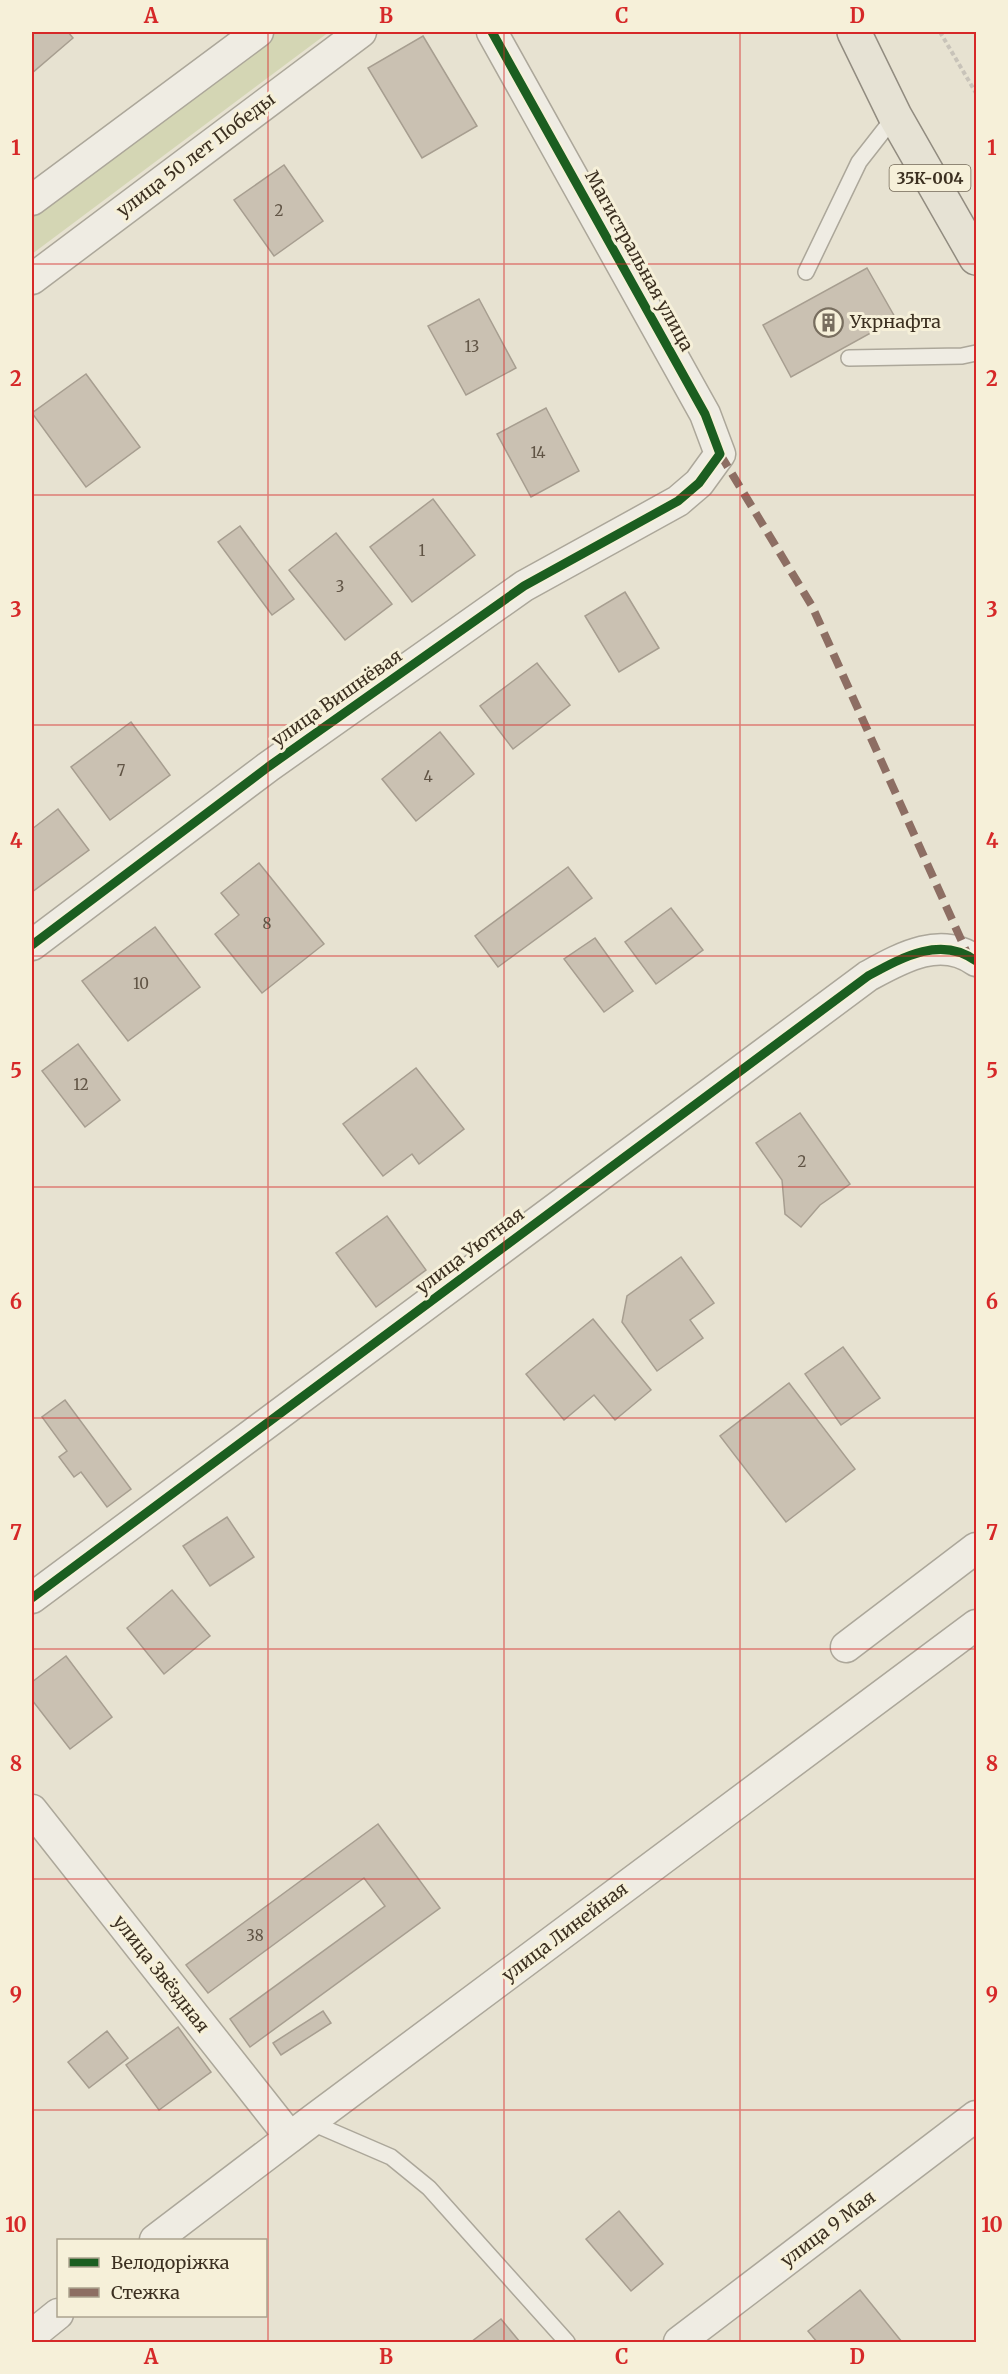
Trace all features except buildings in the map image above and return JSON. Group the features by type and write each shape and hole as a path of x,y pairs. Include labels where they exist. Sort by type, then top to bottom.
{"main road":[{"name":"35К-004","path":"854,32 895,116 973,240"}],"street":[{"path":"32,200 258,32"},
{"name":"улица 50 лет Победы","path":"32,279 361,32"},
{"name":"Магистральная улица","path":"492,32 705,414 720,454 699,483 678,501"},
{"name":"улица Вишнёвая","path":"32,945 268,767 524,586 678,501"},
{"name":"улица Уютная","path":"32,1598 868,976 919,951 938,949 967,953 976,960"},
{"path":"846,1647 976,1548"},
{"name":"улица Линейная","path":"158,2239 300,2129 976,1625"},
{"name":"улица Звёздная","path":"32,1810 300,2129"},
{"name":"улица 9 Мая","path":"679,2343 976,2116"},
{"path":"32,2335 57,2315"}],"lane":[{"path":"806,272 859,162 895,116"},
{"path":"849,358 962,356 976,353"},
{"path":"300,2129 391,2157 429,2187 567,2343"}],"path":[{"path":"940,32 976,93"}],"green space":[{"path":"260,32 329,32 32,254 32,205"}],"marked path":[{"path":"720,454 812,606 967,953"}],"cycle path":[{"path":"32,945 268,767 524,586 678,501 699,483 720,454 705,414 492,32"},
{"path":"32,1598 868,976 907,956 935,950 963,953 976,961"}],"place":[{"name":"Укрнафта","path":"829,322"}]}
